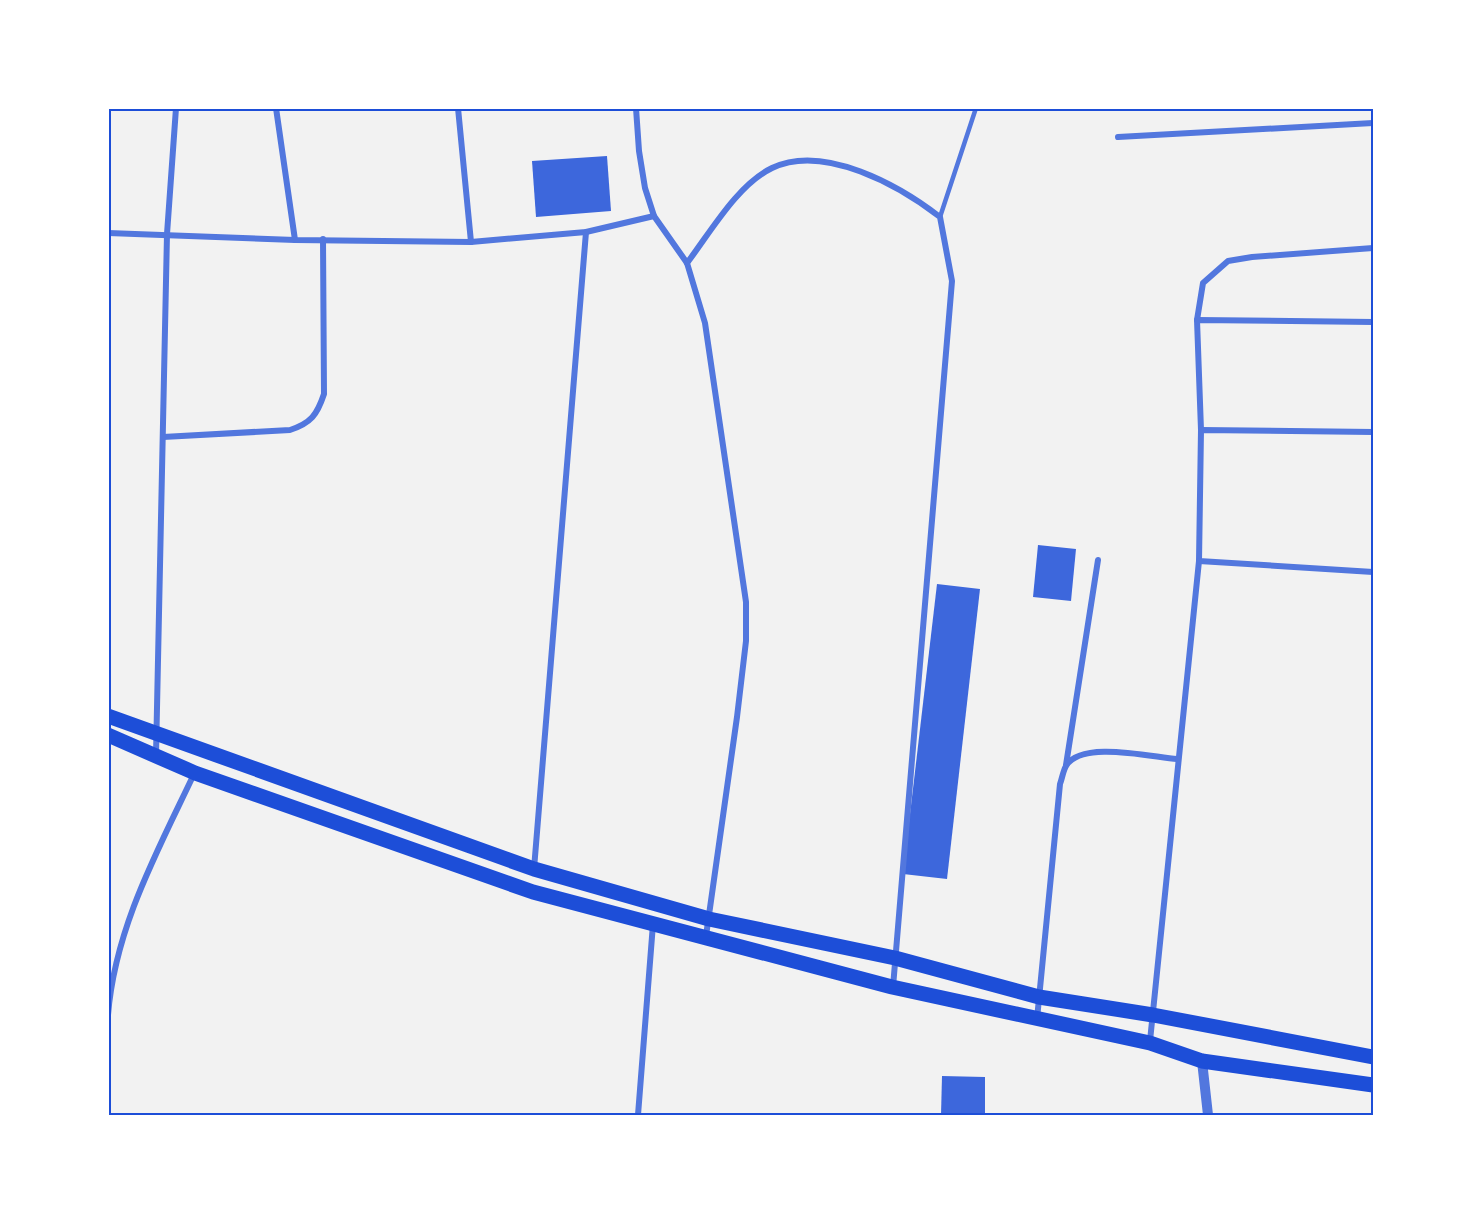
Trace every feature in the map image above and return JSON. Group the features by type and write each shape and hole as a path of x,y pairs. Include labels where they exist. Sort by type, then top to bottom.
{"main road":[{"path":"108,716 156,736 534,868 709,919 895,958 1039,997 1153,1015 1373,1057"},
{"path":"108,735 195,773 533,891 892,987 1150,1043 1202,1061 1373,1085"}],"street":[{"path":"156,755 167,234 176,108"},
{"path":"276,108 295,240"},
{"path":"458,108 471,242"},
{"path":"636,108 639,151 645,188 654,216 687,263 705,323 746,602 746,640 737,717 706,936"},
{"path":"1118,137 1373,123"},
{"path":"687,263 738,195 772,168 813,159 843,166 911,195 940,217 952,281 892,987"},
{"path":"108,233 295,240 471,242 586,232 654,216"},
{"path":"534,868 586,232"},
{"path":"163,437 290,430 307,424 317,414 324,394 323,239"},
{"path":"1150,1043 1177,759 1199,561 1201,430 1197,320 1203,282 1228,261 1252,257 1373,248"},
{"path":"1197,320 1373,322"},
{"path":"1201,430 1373,432"},
{"path":"1037,1020 1060,784 1066,765 1098,560"},
{"path":"1199,561 1373,572"},
{"path":"1066,765 1081,754 1097,751 1177,759"},
{"path":"108,1015 109,986 126,922 195,773"},
{"path":"638,1115 653,923"},
{"path":"1202,1061 1208,1115"}],"lane":[{"path":"940,217 976,108"}],"building":[{"path":"607,156 611,211 536,217 532,161"},
{"path":"1038,545 1076,549 1071,601 1033,597"},
{"path":"937,584 980,589 947,879 903,874"},
{"path":"942,1076 985,1077 985,1115 941,1115"}]}
